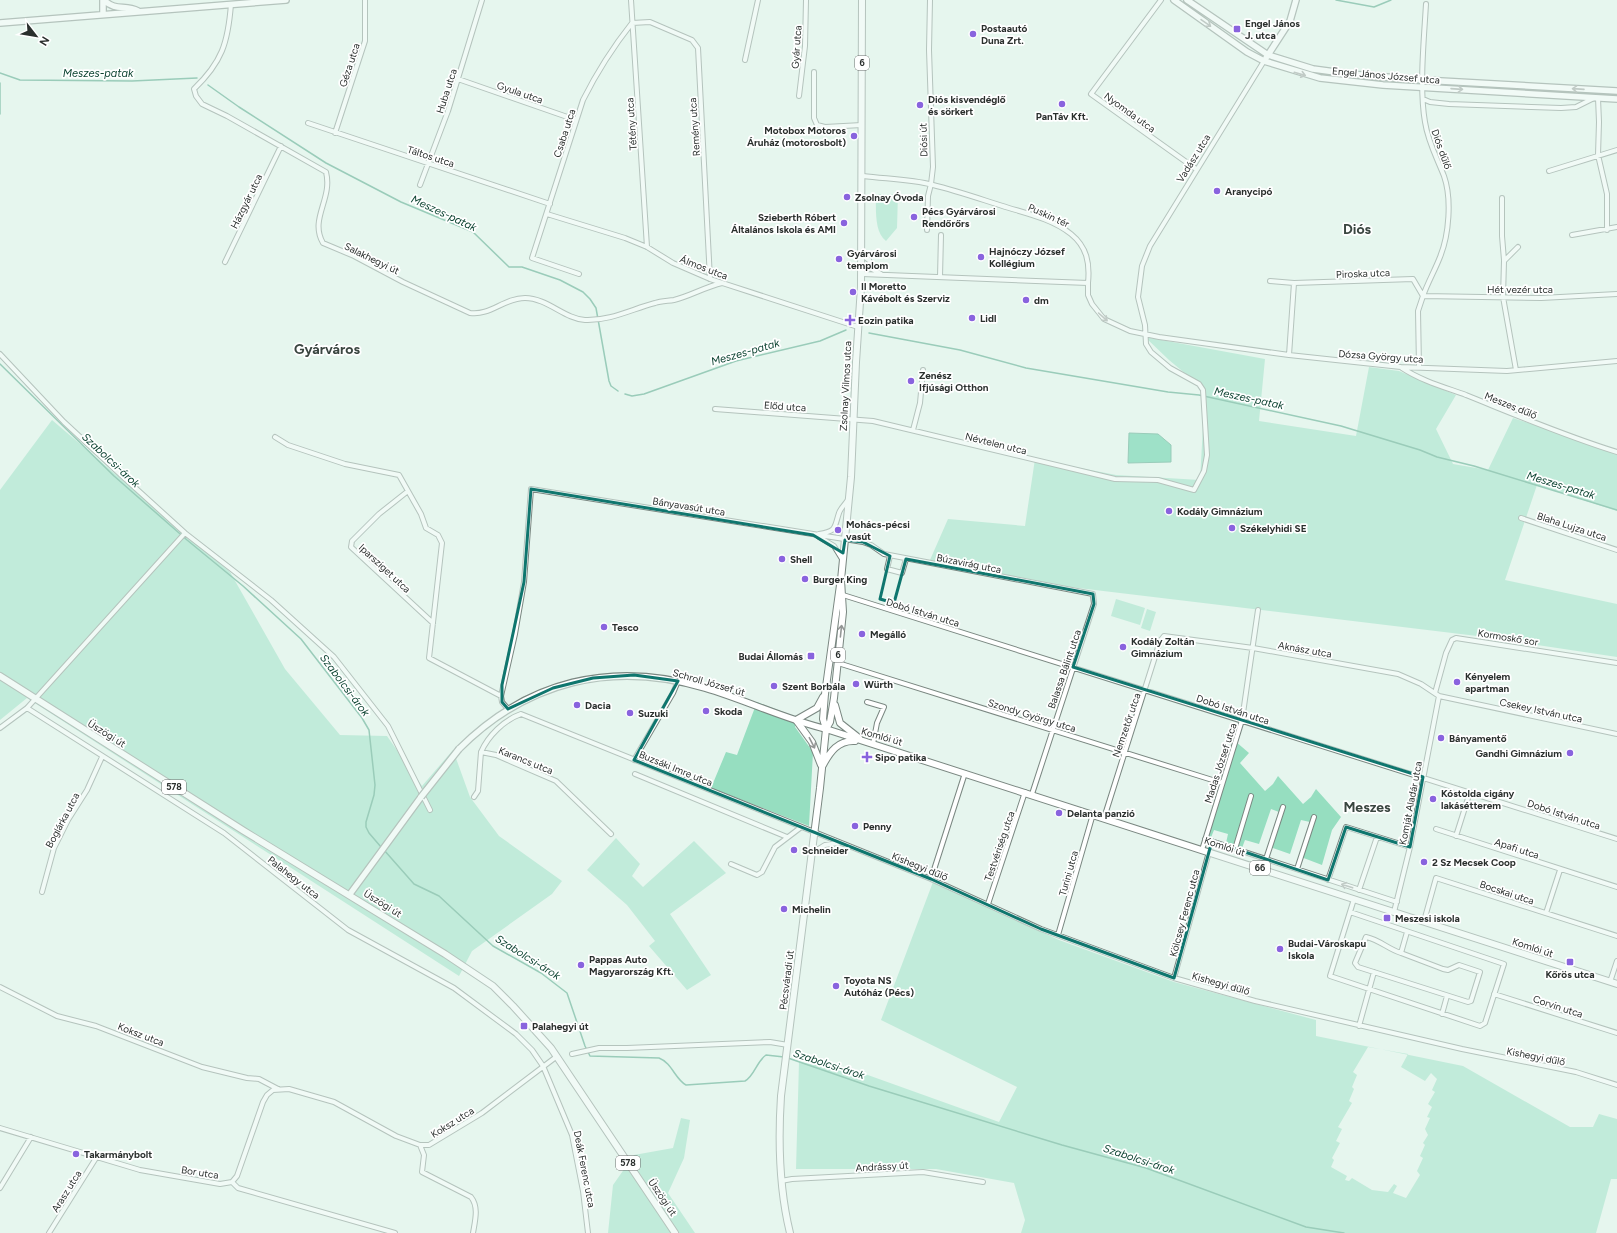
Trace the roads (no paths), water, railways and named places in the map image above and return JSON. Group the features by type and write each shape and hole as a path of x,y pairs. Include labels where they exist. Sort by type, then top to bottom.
{"main road":[{"name":"Zsolnay Vilmos utca","path":"826,729 823,720 825,694 841,580 849,499 862,274 862,0"},
{"name":"Zsolnay Vilmos utca","path":"826,729 830,722 838,663 843,595 841,580"},
{"name":"Üszögi út","path":"0,676 244,831 350,894 493,986 525,1018 556,1057 675,1233"},
{"path":"822,769 812,742 796,720 817,708 825,694"},
{"path":"834,698 836,713 840,723 864,742"},
{"name":"Komlói út","path":"826,729 1029,793 1617,984"},
{"name":"Pécsváradi út","path":"790,1233 781,1181 779,1138 786,1058 815,833 826,729"},
{"path":"822,769 831,752 841,743 849,741 864,742"}],"street":[{"path":"103,0 115,8 131,7 138,11"},
{"path":"103,0 103,14"},
{"path":"0,22 286,0"},
{"name":"Géza utca","path":"335,133 365,41 365,0"},
{"name":"Huba utca","path":"420,185 458,79 482,0"},
{"name":"Tétény utca","path":"631,0 647,247"},
{"path":"745,60 758,0"},
{"name":"Gyár utca","path":"799,96 805,46 806,0"},
{"name":"Diósi út","path":"927,230 928,196 932,184 929,50 930,0"},
{"name":"Nyomda utca","path":"1161,0 1091,94 1196,169"},
{"name":"Engel János József utca","path":"1174,0 1247,52 1264,61 1320,78 1345,82 1617,99"},
{"name":"Engel János József utca","path":"1186,0 1268,55 1297,65 1326,71 1423,80 1617,91"},
{"name":"Vadász utca","path":"1205,396 1202,387 1199,384 1170,368 1151,352 1146,344 1138,297 1142,266 1150,246 1196,169 1290,21 1296,0"},
{"name":"Salakhegyi út","path":"231,4 228,30 221,54 216,64 194,89 196,96 202,104 326,172 329,182 327,196 317,230 323,243 354,256 403,282 470,312 480,314 517,298 527,298 551,305 583,320 603,319 656,302 674,300 707,287 722,283"},
{"name":"Diós dűlő","path":"1423,296 1441,257 1447,225 1448,202 1444,177 1430,144 1424,121 1423,80 1426,4"},
{"name":"Remény utca","path":"632,23 650,22 692,40 696,44 710,279"},
{"name":"Csaba utca","path":"579,274 532,258 576,120 591,84 617,43 632,23"},
{"name":"Gyár utca","path":"814,72 814,118 818,125 825,127 862,125"},
{"name":"Gyula utca","path":"458,79 576,120"},
{"path":"1424,99 1430,102 1449,104 1561,108 1576,107 1596,98 1599,122 1598,155 1607,194 1607,230"},
{"name":"Táltos utca","path":"308,123 550,204"},
{"name":"Házgyár utca","path":"225,262 281,146"},
{"path":"1549,171 1617,150"},
{"name":"Puskin tér","path":"863,176 932,184 1030,215 1056,225 1070,234 1078,242 1088,257 1088,296 1092,304 1104,319 1130,331 1145,334"},
{"path":"1502,198 1502,236 1504,260 1503,296 1516,370"},
{"name":"Álmos utca","path":"547,214 625,238 647,247 673,263 710,279 858,327"},
{"path":"1572,235 1607,230 1617,227"},
{"path":"940,277 941,235"},
{"path":"1504,260 1518,247"},
{"path":"862,254 869,260 872,269 886,275"},
{"path":"862,274 1088,283"},
{"name":"Piroska utca","path":"1294,283 1413,279 1423,296"},
{"path":"1270,282 1294,283 1289,355"},
{"name":"Hét vezér utca","path":"1423,296 1503,296 1541,298 1617,294"},
{"path":"1419,367 1418,311 1423,296"},
{"name":"Dózsa György utca","path":"1145,334 1289,355 1401,367 1516,370 1617,361"},
{"path":"0,354 64,422 183,535 271,600 334,657 388,726 430,810"},
{"name":"Meszes dűlő","path":"1401,367 1415,376 1437,386 1466,395 1529,422 1617,452"},
{"path":"913,430 920,403 923,370"},
{"name":"Névtelen utca","path":"854,420 873,421 913,430 932,436 1115,479 1158,480 1194,490 1204,471 1207,455 1205,396"},
{"name":"Előd utca","path":"715,409 854,420"},
{"path":"275,437 288,445 346,464 364,469 398,474 421,514 426,528 438,535 442,543 429,658 501,696 502,702 508,709"},
{"name":"Bányavasút utca","path":"501,696 515,634 524,582 531,489 742,522 845,540"},
{"name":"Iparsziget utca","path":"408,491 378,514 352,541 351,547 433,623"},
{"path":"813,535 831,532 834,528 839,512 849,499"},
{"name":"Blaha Lujza utca","path":"1521,518 1617,550"},
{"path":"0,728 27,708 183,535"},
{"path":"813,535 834,546 843,561"},
{"name":"Búzavirág utca","path":"845,540 863,542 890,556 1093,594"},
{"path":"890,556 887,569 902,573 906,559"},
{"name":"Balassa Bálint utca","path":"1029,793 1094,604 1093,594"},
{"name":"Dobó István utca","path":"843,595 1617,839"},
{"name":"Madas József utca","path":"1202,850 1242,720 1258,610"},
{"name":"Aknász utca","path":"1162,637 1167,636 1253,648 1398,674 1421,684 1437,695"},
{"name":"Nemzetőr utca","path":"1104,818 1162,637"},
{"name":"Kormoskő sor","path":"1437,695 1446,653 1452,640 1456,638 1617,663"},
{"name":"Szondy György utca","path":"838,663 1222,783"},
{"name":"Schroll József út","path":"350,894 382,848 459,749 476,732 508,709 525,699 553,688 593,678 634,675 678,681 723,693 796,720 826,729"},
{"path":"634,760 673,693 678,681"},
{"name":"Csekey István utca","path":"1437,695 1617,734"},
{"name":"Komját Aladár utca","path":"1394,912 1410,847 1437,695"},
{"path":"867,702 884,707 877,723 873,744"},
{"name":"Palahegy utca","path":"27,708 224,833 348,930 427,971 466,996 516,1034 532,1050 543,1066"},
{"name":"Karancs utca","path":"530,718 521,714 512,717 489,739 481,752 496,755 556,781 610,834"},
{"name":"Buzsáki Imre utca","path":"530,718 815,833"},
{"path":"474,797 478,791 481,752"},
{"name":"Boglárka utca","path":"42,892 54,848 87,790 102,757"},
{"path":"931,879 965,773"},
{"path":"635,774 787,837"},
{"path":"1456,836 1470,792"},
{"name":"Testvériség utca","path":"988,904 1029,793"},
{"path":"1235,849 1251,796"},
{"path":"1266,859 1283,807"},
{"name":"Turini utca","path":"1058,935 1093,814"},
{"path":"1297,869 1314,817"},
{"path":"1328,880 1346,827 1410,847"},
{"path":"731,864 757,875 762,872 775,847 800,828"},
{"name":"Apafi utca","path":"1436,829 1560,870 1617,887"},
{"name":"Kishegyi dűlő","path":"815,833 931,879 1058,935 1174,978 1255,1001 1462,1049 1576,1072 1617,1085"},
{"path":"1359,890 1377,837"},
{"path":"1205,839 1397,902"},
{"path":"812,853 825,845 838,842"},
{"name":"Kölcsey Ferenc utca","path":"1174,978 1209,852"},
{"path":"1546,913 1560,870"},
{"name":"Bocskai utca","path":"1424,922 1436,878 1617,936"},
{"path":"1350,912 1504,964 1483,1026 1368,990 1330,976 1354,899"},
{"path":"1401,953 1407,932"},
{"path":"1366,937 1381,942 1390,950 1443,969 1448,970 1459,965 1480,972 1470,1002 1374,972 1358,967 1355,963 1366,937"},
{"path":"1610,982 1617,961"},
{"path":"1359,1026 1374,972"},
{"name":"Koksz utca","path":"0,987 57,1016 96,1026 202,1067 247,1078 259,1079 278,1089 289,1089 334,1102 396,1136 420,1145 429,1145 450,1134 482,1113 556,1057"},
{"name":"Corvin utca","path":"1494,994 1617,1033"},
{"path":"1442,1014 1448,996"},
{"path":"572,1054 599,1048 770,1042 788,1045"},
{"name":"Deák Ferenc utca","path":"543,1066 572,1135 583,1191 588,1233"},
{"path":"232,1182 237,1176 263,1102 267,1095 278,1089"},
{"name":"Bor utca","path":"0,1128 140,1170 220,1184 232,1182 238,1188 395,1233"},
{"path":"0,1188 31,1137"},
{"path":"420,1145 424,1155 422,1172 471,1197 475,1201 476,1214 473,1233"},
{"name":"Arasz utca","path":"49,1233 96,1158"},
{"name":"Andrássy út","path":"781,1181 792,1179 923,1172 983,1182"}],"waterway":[{"path":"1336,0 1374,7 1391,0"},
{"name":"Meszes-patak","path":"0,73 20,80 132,81 197,78"},
{"name":"Szabolcsi-árok","path":"0,83 0,114"},
{"name":"Meszes-patak","path":"208,85 239,107 326,163 401,202 473,232 509,267 522,267 560,280 583,292 596,308 609,381 611,386 618,391"},
{"name":"Meszes-patak","path":"625,394 632,396 644,394 736,361 820,341 846,330"},
{"name":"Meszes-patak","path":"869,333 960,350 1026,368 1168,392 1199,395 1341,426 1420,450 1437,457 1474,466 1617,510"},
{"name":"Szabolcsi-árok","path":"0,364 114,476 187,540 243,586 301,639 362,718 369,730 375,785 366,827 381,847"},
{"name":"Szabolcsi-árok","path":"384,850 414,884 439,896 493,946 541,973 567,993 585,1046 590,1056 659,1058 667,1063 679,1079 686,1085 745,1081 766,1055 784,1057"},
{"name":"Szabolcsi-árok","path":"788,1058 869,1086 1062,1145 1146,1168 1306,1227 1344,1233"}],"place":[{"name":"Engel János J. utca","path":"1237,29"},
{"name":"Postaautó Duna Zrt.","path":"973,34"},
{"name":"PanTáv Kft.","path":"1062,104"},
{"name":"Diós kisvendéglő és sörkert","path":"920,105"},
{"name":"Motobox Motoros Áruház (motorosbolt)","path":"854,136"},
{"name":"Aranycipó","path":"1217,191"},
{"name":"Zsolnay Óvoda","path":"847,197"},
{"name":"Pécs Gyárvárosi Rendőrőrs","path":"914,217"},
{"name":"Szieberth Róbert Általános Iskola és AMI","path":"844,223"},
{"name":"Hajnóczy József Kollégium","path":"981,257"},
{"name":"Gyárvárosi templom","path":"839,259"},
{"name":"Il Moretto Kávébolt és Szerviz","path":"853,292"},
{"name":"dm","path":"1026,300"},
{"name":"Lidl","path":"972,318"},
{"name":"Eozin patika","path":"850,320"},
{"name":"Zenész Ifjúsági Otthon","path":"911,381"},
{"name":"Kodály Gimnázium","path":"1169,511"},
{"name":"Székelyhidi SE","path":"1232,528"},
{"name":"Mohács-pécsi vasút","path":"838,530"},
{"name":"Shell","path":"782,559"},
{"name":"Burger King","path":"805,579"},
{"name":"Tesco","path":"604,627"},
{"name":"Megálló","path":"862,634"},
{"name":"Kodály Zoltán Gimnázium","path":"1123,647"},
{"name":"Budai Állomás","path":"811,656"},
{"name":"Kényelem apartman","path":"1457,682"},
{"name":"Würth","path":"856,684"},
{"name":"Szent Borbála","path":"774,686"},
{"name":"Dacia","path":"577,705"},
{"name":"Skoda","path":"706,711"},
{"name":"Suzuki","path":"630,713"},
{"name":"Bányamentő","path":"1441,738"},
{"name":"Gandhi Gimnázium","path":"1570,753"},
{"name":"Sipo patika","path":"867,757"},
{"name":"Kóstolda cigány lakásétterem","path":"1433,799"},
{"name":"Delanta panzió","path":"1059,813"},
{"name":"Penny","path":"855,826"},
{"name":"Schneider","path":"794,850"},
{"name":"2 Sz Mecsek Coop","path":"1424,862"},
{"name":"Michelin","path":"784,909"},
{"name":"Meszesi iskola","path":"1387,918"},
{"name":"Budai-Városkapu Iskola","path":"1280,949"},
{"name":"Kőrös utca","path":"1570,962"},
{"name":"Pappas Auto Magyarország Kft.","path":"581,965"},
{"name":"Toyota NS Autóház (Pécs)","path":"836,986"},
{"name":"Palahegyi út","path":"524,1026"},
{"name":"Takarmánybolt","path":"76,1154"}],"district":[{"name":"Diós","path":"1357,229"},
{"name":"Gyárváros","path":"327,349"},
{"name":"Meszes","path":"1367,807"}]}
